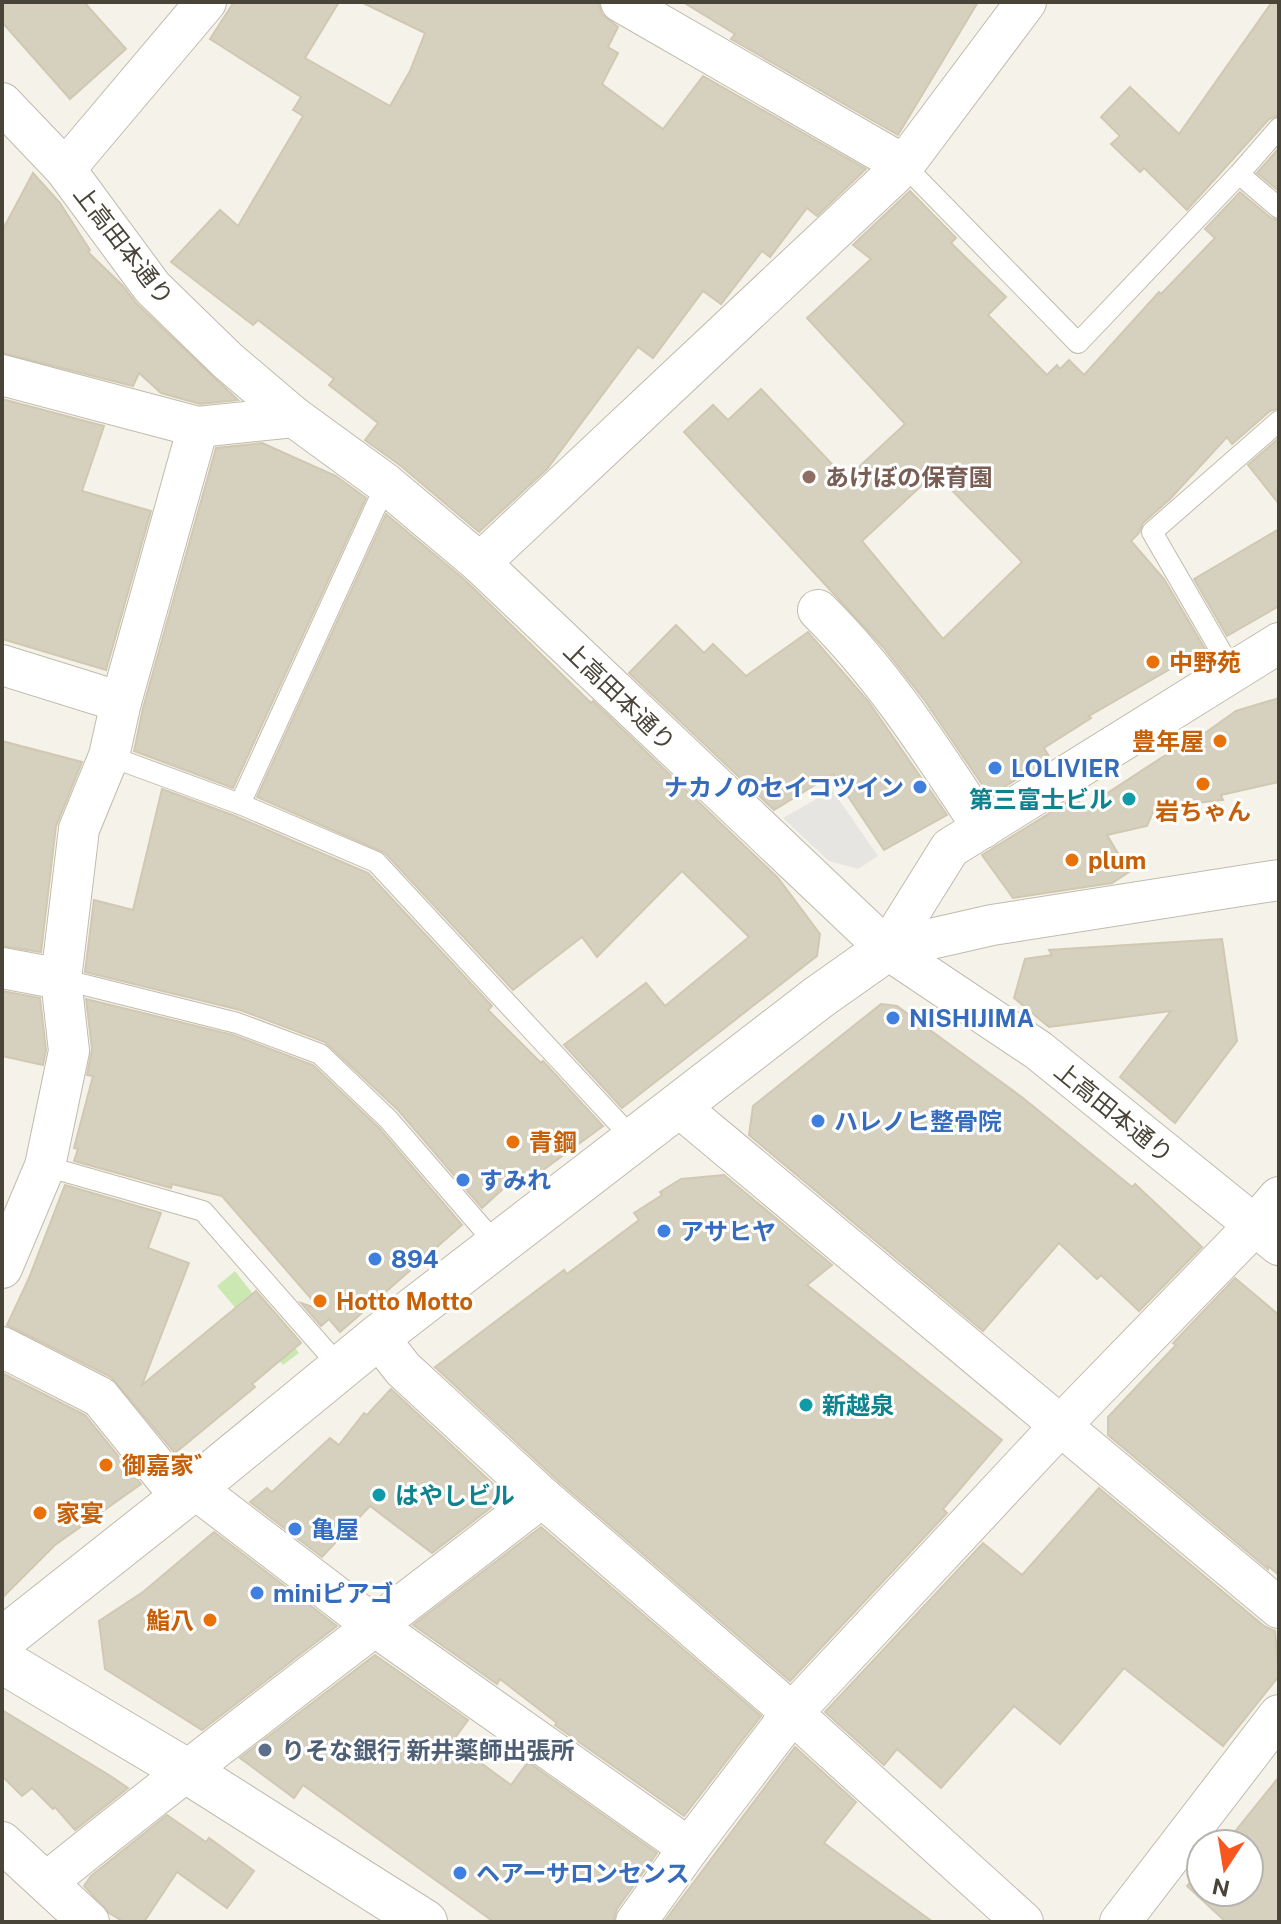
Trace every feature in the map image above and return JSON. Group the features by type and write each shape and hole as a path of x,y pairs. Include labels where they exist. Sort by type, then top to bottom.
{"street":[{"path":"65,169 206,2"},
{"path":"621,2 904,165"},
{"path":"480,563 904,165 1026,2"},
{"name":"上高田本通り","path":"2,103 65,169 152,287 228,361 294,417 386,484 480,563 887,949 1038,1050 1271,1222"},
{"path":"2,375 198,427 294,417"},
{"path":"2,1268 45,1166 69,1051 61,979 79,829 109,756 121,702 198,427"},
{"path":"818,610 853,644 911,718 983,828"},
{"path":"887,949 950,848 1279,643"},
{"path":"2,665 121,702"},
{"path":"2,1640 378,1337 819,997 887,949 992,925 1279,880"},
{"path":"2,968 61,979"},
{"path":"679,1107 1279,1608"},
{"path":"636,1922 792,1713 1059,1427 1271,1222"},
{"path":"378,1337 403,1369 542,1497 792,1713 1023,1922"},
{"path":"2,1347 100,1397 187,1492 689,1848"},
{"path":"47,1882 185,1770 376,1627 542,1497"},
{"path":"2,1661 185,1770 425,1922"},
{"path":"1120,1922 1279,1715"},
{"path":"2,1842 89,1922"}],"lane":[{"path":"904,165 1078,343 1279,128"},
{"path":"1239,174 1279,208"},
{"path":"1233,672 1152,532 1279,421"},
{"path":"240,804 386,484"},
{"path":"109,756 240,804 376,862 635,1141"},
{"path":"61,979 237,1023 320,1054 388,1119 497,1245"},
{"path":"45,1166 203,1211 340,1367"}],"green space":[{"path":"235,1271 299,1353 283,1365 217,1286"}],"shaded area":[{"path":"832,790 878,856 858,869 829,861 783,818"}],"building":[{"path":"2,2 84,2 126,49 70,99 2,22"},
{"path":"234,2 339,2 305,58 390,106 410,71 425,33 361,2 598,2 602,14 618,27 608,47 618,53 602,84 663,129 703,76 866,169 817,216 807,208 770,257 762,251 721,304 703,291 653,358 638,347 547,469 479,532 365,440 378,423 329,385 334,379 258,320 253,325 171,262 220,210 238,226 303,116 293,110 301,97 210,39"},
{"path":"683,2 978,2 898,135 731,39 735,34"},
{"path":"1272,2 1279,2 1279,115 1269,119 1187,210 1144,168 1140,172 1111,144 1120,136 1101,117 1130,87 1179,134"},
{"path":"1279,148 1279,191 1257,173"},
{"path":"33,173 60,203 90,250 88,252 136,303 238,400 200,404 161,393 139,373 133,386 2,353 2,231"},
{"path":"910,191 956,238 951,243 1006,297 988,315 1047,375 1057,365 1060,369 1069,360 1084,375 1159,292 1161,294 1215,238 1205,229 1240,192 1279,221 1279,408 1270,411 1232,444 1227,437 1170,499 1143,523 1131,541 1164,579 1205,649 1089,716 1091,718 1044,748 1050,758 990,796 925,701 882,646 684,432 713,405 728,420 761,389 846,479 905,424 807,318 871,259 853,245","holes":["935,473 1022,562 943,639 862,541"]},
{"path":"2,399 104,426 82,491 151,511 106,670 2,639"},
{"path":"1279,438 1279,504 1248,465"},
{"path":"262,443 336,476 366,498 233,788 134,751 143,708 216,448"},
{"path":"386,514 465,580 778,878 820,934 817,956 622,1108 564,1045 646,983 665,1006 749,937 682,871 597,957 582,937 513,990 385,853 257,797"},
{"path":"1279,529 1279,606 1227,636 1194,579"},
{"path":"676,625 704,653 713,644 746,676 808,632 868,701 947,815 884,850 833,774 774,810 629,673"},
{"path":"1279,698 1279,782 1221,795 1223,800 1187,804 1183,812 1156,805 1147,826 1107,835 1129,872 1112,883 1013,898 982,855 1076,797 1083,809 1236,711"},
{"path":"2,741 82,762 56,826 41,952 2,946"},
{"path":"162,789 235,816 368,873 492,1006 488,1010 541,1063 543,1061 603,1126 524,1184 516,1177 482,1208 398,1110 325,1042 240,1010 85,972 94,900 133,910"},
{"path":"1222,939 1237,1041 1175,1123 1120,1077 1171,1011 1049,1027 1014,998 1025,959 1052,955 1049,950"},
{"path":"2,991 40,998 46,1050 43,1065 2,1056"},
{"path":"86,999 233,1035 313,1065 379,1128 462,1225 340,1332 329,1319 321,1326 301,1303 321,1310 222,1196 172,1184 171,1188 74,1161 78,1149 74,1148 93,1076 87,1075 92,1049"},
{"path":"881,1004 897,1006 1023,1098 1132,1187 1135,1184 1202,1247 1139,1311 1101,1275 1097,1279 1059,1243 983,1331 749,1135 753,1106"},
{"path":"724,1175 832,1265 807,1285 1002,1440 943,1509 947,1513 790,1681 557,1480 435,1367 564,1270 567,1274 639,1220 634,1213 662,1195 660,1192 681,1179"},
{"path":"65,1185 161,1213 148,1248 189,1263 142,1385 256,1291 301,1343 252,1384 255,1387 175,1453 111,1377 7,1325"},
{"path":"1235,1278 1279,1315 1279,1575 1108,1435 1108,1417"},
{"path":"2,1373 85,1415 141,1484 55,1545 2,1598"},
{"path":"391,1389 506,1496 432,1553 370,1506 322,1557 250,1502 267,1488 272,1492 330,1438 339,1445 364,1413 367,1415"},
{"path":"1099,1488 1264,1626 1275,1631 1279,1676 1223,1746 1124,1668 1060,1744 1014,1706 941,1788 897,1749 884,1765 825,1712 983,1543 1022,1575"},
{"path":"541,1527 761,1716 684,1816 555,1725 557,1723 500,1679 497,1684 413,1625"},
{"path":"214,1532 337,1626 202,1730 105,1669 99,1621 143,1592"},
{"path":"375,1655 468,1720 452,1742 511,1785 528,1762 657,1853 617,1909 613,1922 494,1922 303,1785 294,1798 240,1758"},
{"path":"2,1710 128,1788 75,1830 55,1807 53,1809 32,1788 22,1796 2,1776"},
{"path":"795,1747 856,1802 824,1843 933,1922 664,1922"},
{"path":"1279,1777 1279,1922 1226,1922 1211,1908 1265,1908 1265,1828 1238,1828"},
{"path":"167,1815 206,1842 209,1838 254,1871 227,1908 177,1872 144,1922 124,1922 109,1913 84,1886 91,1876"}],"place":[{"name":"あけぼの保育園","path":"809,477"},
{"name":"中野苑","path":"1153,662"},
{"name":"豊年屋","path":"1220,741"},
{"name":"LOLIVIER","path":"995,768"},
{"name":"岩ちゃん","path":"1203,784"},
{"name":"ナカノのセイコツイン","path":"920,787"},
{"name":"第三富士ビル","path":"1129,799"},
{"name":"plum","path":"1072,860"},
{"name":"NISHIJIMA","path":"893,1018"},
{"name":"ハレノヒ整骨院","path":"818,1121"},
{"name":"青鋼","path":"513,1142"},
{"name":"すみれ","path":"463,1180"},
{"name":"アサヒヤ","path":"664,1231"},
{"name":"894","path":"375,1259"},
{"name":"Hotto Motto","path":"320,1301"},
{"name":"新越泉","path":"806,1405"},
{"name":"御嘉家゛","path":"106,1465"},
{"name":"はやしビル","path":"379,1495"},
{"name":"家宴","path":"40,1513"},
{"name":"亀屋","path":"295,1529"},
{"name":"miniピアゴ","path":"257,1593"},
{"name":"鮨八","path":"210,1620"},
{"name":"りそな銀行 新井薬師出張所","path":"265,1750"},
{"name":"ヘアーサロンセンス","path":"460,1873"}]}
